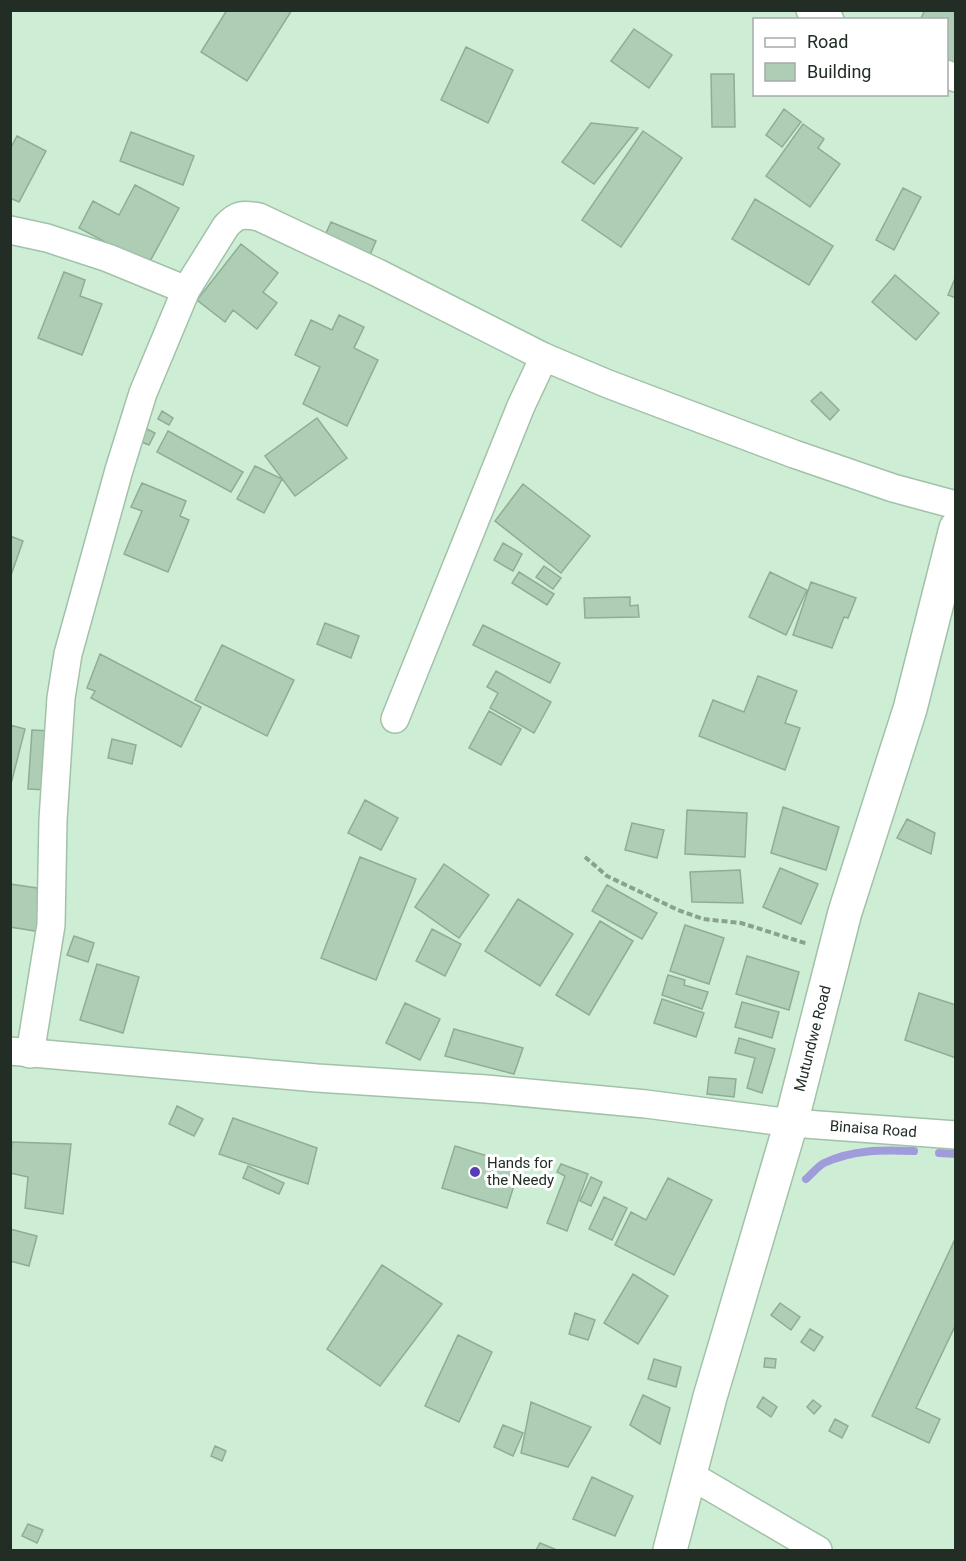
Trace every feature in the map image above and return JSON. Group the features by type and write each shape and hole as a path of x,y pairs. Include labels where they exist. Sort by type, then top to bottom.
{"main road":[{"name":"Mutundwe Road","path":"670,1551 710,1397 791,1123 844,912 910,709 956,528"}],"street":[{"path":"810,10 826,18"},
{"path":"20,1052 51,925 53,820 61,698 68,654 119,470 140,404 186,290 234,217 242,214 259,217 378,273 544,357 608,384 783,450 893,488 956,505"},
{"path":"10,230 47,238 98,255 186,290"},
{"path":"395,719 508,438 544,357"},
{"name":"Binaisa Road","path":"20,1052 317,1078 486,1089 646,1104 791,1123 956,1135"},
{"path":"690,1474 818,1551"}],"path":[{"path":"585,857 607,876 678,910 703,919 741,923 834,953"}],"building":[{"path":"227,10 292,10 247,81 201,52"},
{"path":"925,10 956,10 956,77 948,73 948,18 921,18"},
{"path":"634,29 672,55 649,88 611,61"},
{"path":"466,47 513,70 488,123 441,100"},
{"path":"711,74 734,74 735,127 712,127"},
{"path":"784,109 801,122 782,147 766,135"},
{"path":"591,123 638,128 594,184 562,162"},
{"path":"803,124 824,139 818,148 840,164 810,207 766,176"},
{"path":"643,131 682,158 621,247 582,220"},
{"path":"131,132 194,156 183,185 120,161"},
{"path":"17,136 46,151 19,202 10,198 10,149"},
{"path":"135,185 179,208 148,265 79,228 93,201 119,215"},
{"path":"903,188 921,197 894,250 876,240"},
{"path":"755,199 833,246 809,285 732,239"},
{"path":"331,222 376,241 367,262 322,242"},
{"path":"241,244 278,273 263,292 277,303 257,329 233,310 225,322 197,300"},
{"path":"64,272 85,280 80,296 102,304 82,355 38,338"},
{"path":"895,275 939,313 916,340 872,302"},
{"path":"956,276 956,298 948,295"},
{"path":"339,315 364,327 354,348 378,360 347,426 303,404 320,367 295,355 311,320 332,330"},
{"path":"821,392 839,410 830,420 811,401"},
{"path":"162,411 173,418 169,425 158,419"},
{"path":"317,418 347,458 295,496 265,456"},
{"path":"145,428 155,433 149,445 139,441"},
{"path":"168,431 243,472 231,492 157,452"},
{"path":"255,466 282,479 264,513 237,499"},
{"path":"142,483 186,501 180,516 189,520 168,572 124,554 142,511 131,507"},
{"path":"523,484 590,536 561,573 495,521"},
{"path":"10,536 23,541 10,578"},
{"path":"503,543 522,554 513,571 494,560"},
{"path":"544,566 561,578 553,589 536,577"},
{"path":"519,572 554,594 547,605 512,583"},
{"path":"770,572 807,590 786,635 749,617"},
{"path":"811,582 856,598 848,618 844,617 832,648 793,635"},
{"path":"630,597 630,606 638,605 639,617 585,618 584,598"},
{"path":"325,623 359,636 351,658 317,644"},
{"path":"483,625 560,663 550,683 473,645"},
{"path":"222,645 294,680 267,736 195,700"},
{"path":"100,654 201,707 181,747 91,698 95,691 87,688"},
{"path":"496,671 551,702 534,733 490,708 498,693 487,687"},
{"path":"758,676 797,691 785,723 800,728 785,770 699,736 713,700 744,712"},
{"path":"489,711 521,729 501,765 469,748"},
{"path":"10,725 25,729 11,784 10,784"},
{"path":"32,730 52,731 48,790 28,789"},
{"path":"112,739 136,745 132,764 108,758"},
{"path":"365,800 398,818 381,850 348,833"},
{"path":"783,807 839,827 826,870 771,853"},
{"path":"687,810 747,813 745,857 685,854"},
{"path":"907,819 935,833 931,854 897,838"},
{"path":"632,823 664,830 657,858 625,850"},
{"path":"360,857 416,879 376,980 321,958"},
{"path":"444,864 489,895 459,938 415,907"},
{"path":"780,868 818,884 801,924 763,907"},
{"path":"740,870 743,903 692,902 690,872"},
{"path":"10,884 37,888 42,932 10,927"},
{"path":"607,885 657,913 642,939 592,911"},
{"path":"518,899 573,934 540,986 485,951"},
{"path":"600,921 633,941 589,1015 556,995"},
{"path":"685,925 724,938 709,984 670,971"},
{"path":"432,929 461,944 445,976 416,961"},
{"path":"74,936 94,943 88,962 67,955"},
{"path":"747,956 799,972 789,1010 736,994"},
{"path":"97,964 139,977 123,1033 80,1020"},
{"path":"668,975 685,980 684,985 708,992 702,1009 662,995"},
{"path":"919,993 956,1005 956,1058 905,1040"},
{"path":"662,999 704,1013 696,1037 654,1023"},
{"path":"742,1002 779,1012 772,1038 735,1027"},
{"path":"405,1003 440,1019 420,1060 386,1043"},
{"path":"454,1029 523,1048 514,1074 445,1056"},
{"path":"739,1038 775,1049 762,1093 747,1088 755,1058 735,1053"},
{"path":"709,1077 736,1079 734,1097 707,1094"},
{"path":"177,1106 203,1119 194,1136 169,1124"},
{"path":"233,1118 317,1148 308,1184 219,1154"},
{"path":"12,1142 71,1144 63,1214 25,1208 28,1177 10,1173"},
{"path":"455,1146 520,1166 507,1208 442,1188"},
{"path":"561,1164 588,1174 567,1231 547,1223 565,1176 557,1172"},
{"path":"248,1166 284,1183 279,1194 243,1178"},
{"path":"591,1177 602,1182 591,1206 580,1201"},
{"path":"668,1178 712,1200 674,1275 615,1245 631,1212 646,1220"},
{"path":"604,1197 627,1208 612,1240 589,1229"},
{"path":"10,1229 37,1236 29,1266 10,1261"},
{"path":"956,1237 956,1324 916,1408 940,1419 929,1443 872,1416"},
{"path":"382,1265 442,1304 380,1386 327,1349"},
{"path":"633,1274 668,1296 638,1344 604,1323"},
{"path":"780,1303 800,1317 791,1330 771,1315"},
{"path":"575,1313 595,1320 588,1340 569,1334"},
{"path":"810,1329 823,1337 814,1351 801,1342"},
{"path":"458,1335 492,1352 459,1422 425,1406"},
{"path":"765,1358 776,1359 775,1368 764,1367"},
{"path":"654,1359 681,1367 676,1387 648,1379"},
{"path":"643,1395 670,1408 660,1444 630,1425"},
{"path":"763,1397 777,1407 771,1417 757,1407"},
{"path":"813,1400 821,1406 814,1414 807,1407"},
{"path":"531,1402 591,1427 568,1467 521,1453"},
{"path":"835,1419 848,1426 842,1438 829,1431"},
{"path":"503,1425 523,1433 513,1456 494,1447"},
{"path":"215,1446 226,1451 222,1461 211,1456"},
{"path":"592,1477 633,1496 615,1536 573,1519"},
{"path":"28,1524 43,1530 37,1543 22,1536"},
{"path":"540,1543 557,1550 536,1550"}],"waterway":[{"path":"806,1179 824,1163 846,1155 879,1151 914,1151"},
{"path":"939,1153 956,1154"}],"place":[{"name":"Hands for the Needy","path":"475,1172"}]}
